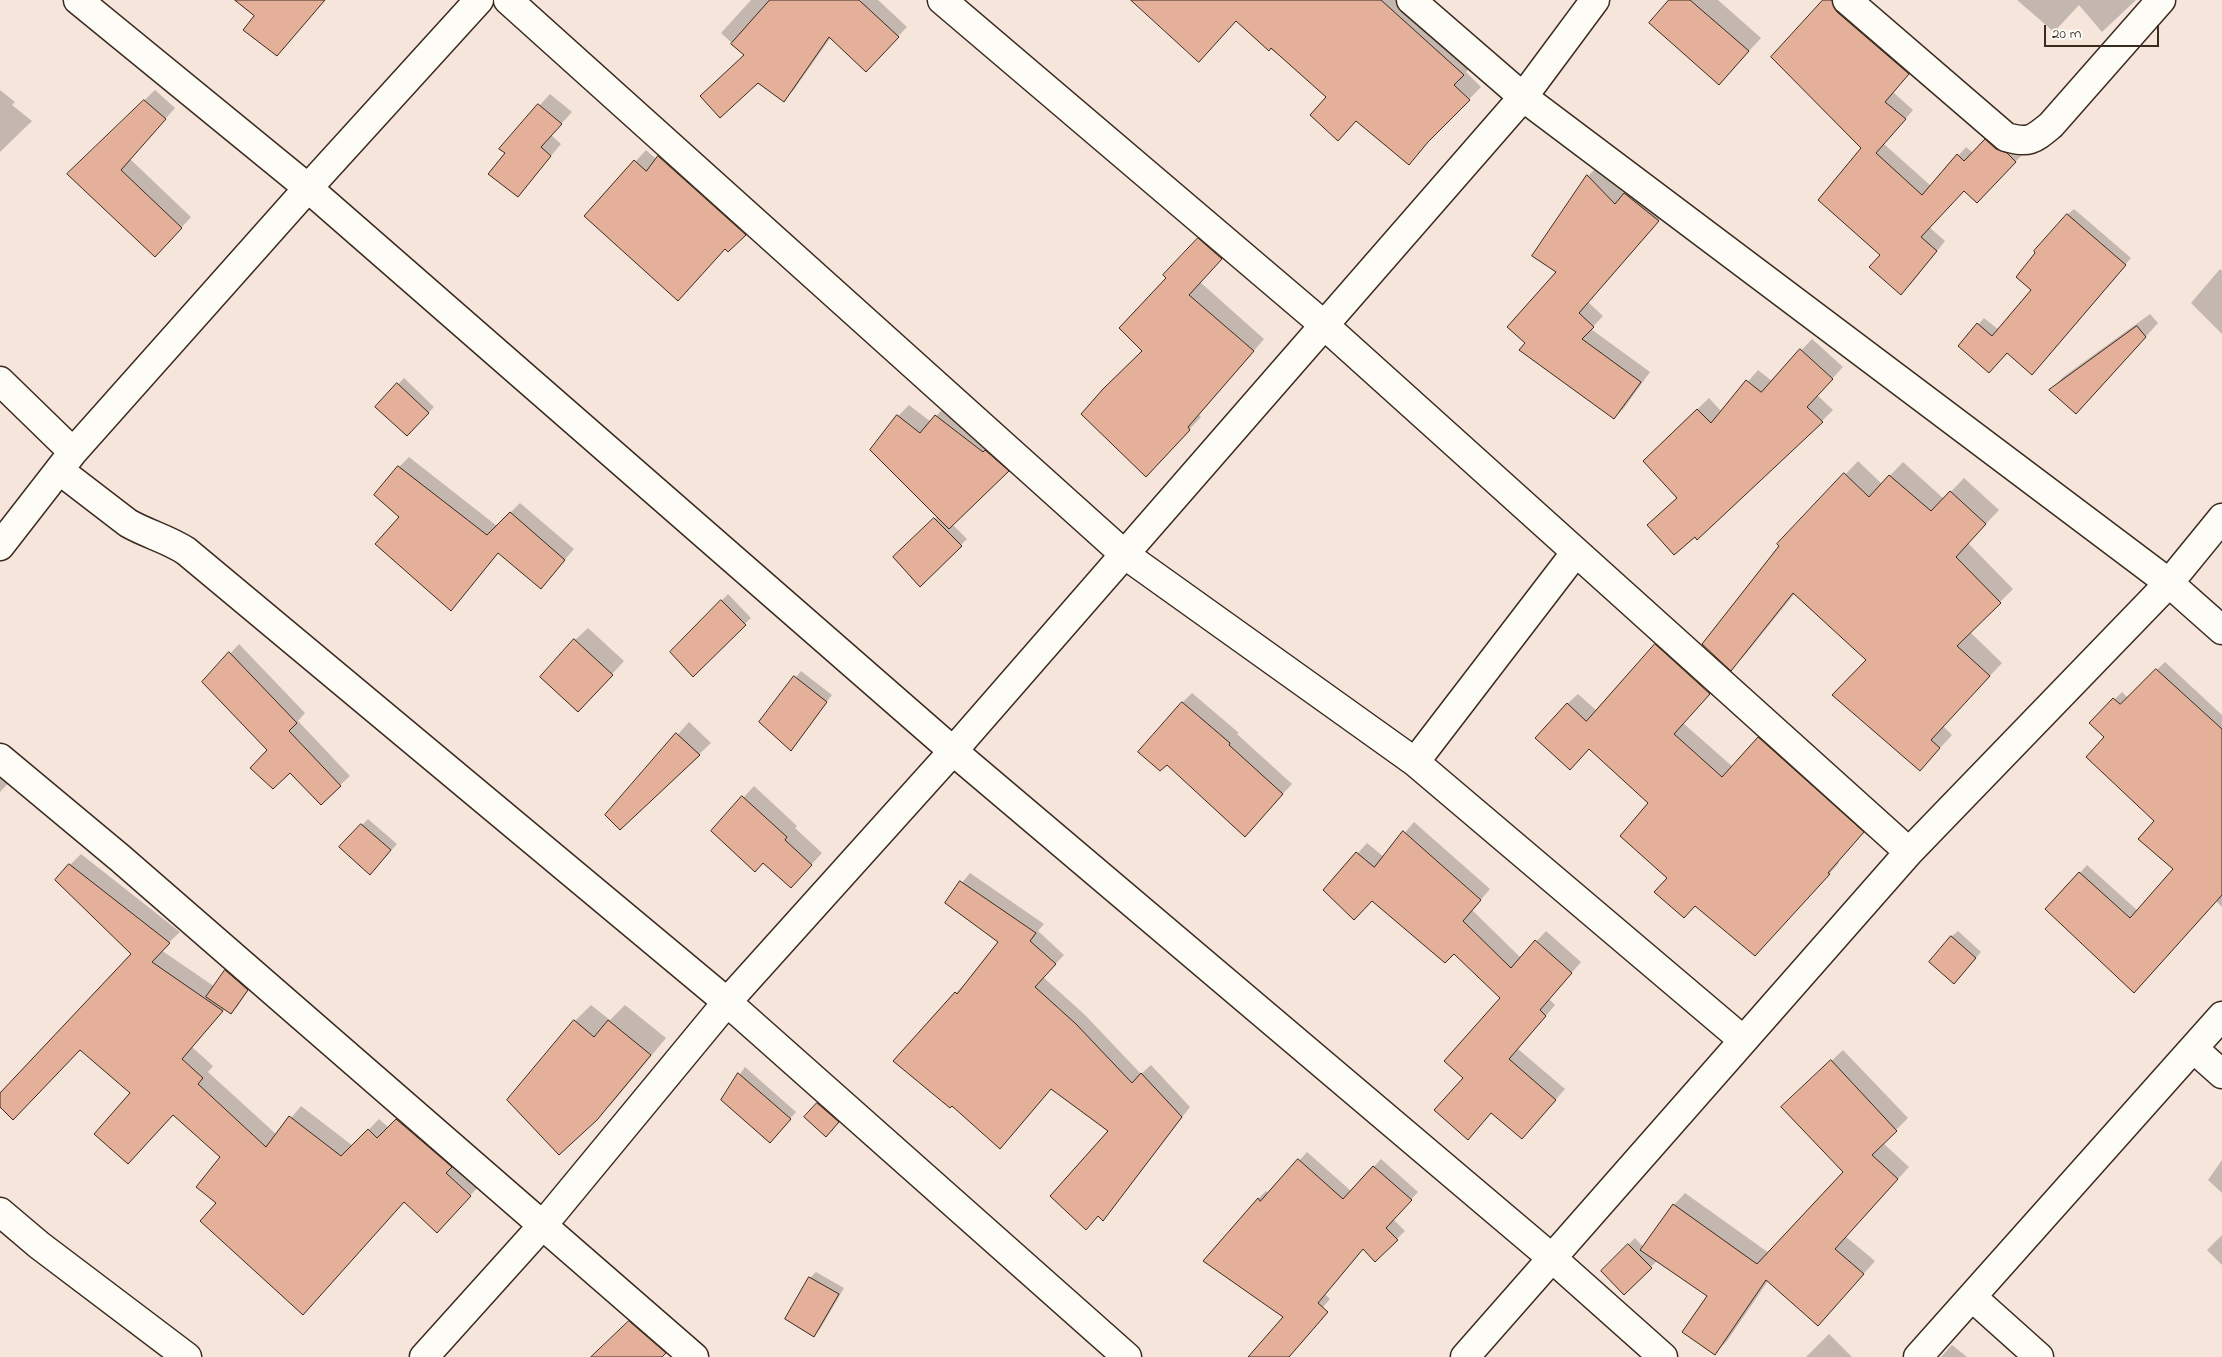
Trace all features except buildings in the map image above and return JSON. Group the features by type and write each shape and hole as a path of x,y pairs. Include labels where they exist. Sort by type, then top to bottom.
{"street":[{"path":"78,0 308,188 953,751 1553,1259 1663,1357"},
{"path":"0,546 66,461 478,0"},
{"path":"508,0 1124,554 1415,762 1742,1040"},
{"path":"942,0 1324,325 1909,852"},
{"path":"1411,0 1523,97 2168,583 2222,630"},
{"path":"424,1357 542,1226 727,1002 953,751 1523,97 1595,0"},
{"path":"1847,0 2006,137 2022,142 2035,138 2051,125 2160,0"},
{"path":"0,381 66,461 128,523 175,544 186,551 727,1002 1127,1357"},
{"path":"1465,1357 1909,852 2168,583 2222,518"},
{"path":"1415,762 1576,552"},
{"path":"0,758 120,858 694,1357"},
{"path":"1918,1357 2222,1016"},
{"path":"2194,1049 2222,1074"},
{"path":"0,1212 39,1245 187,1357"},
{"path":"1972,1297 2040,1357"}]}
